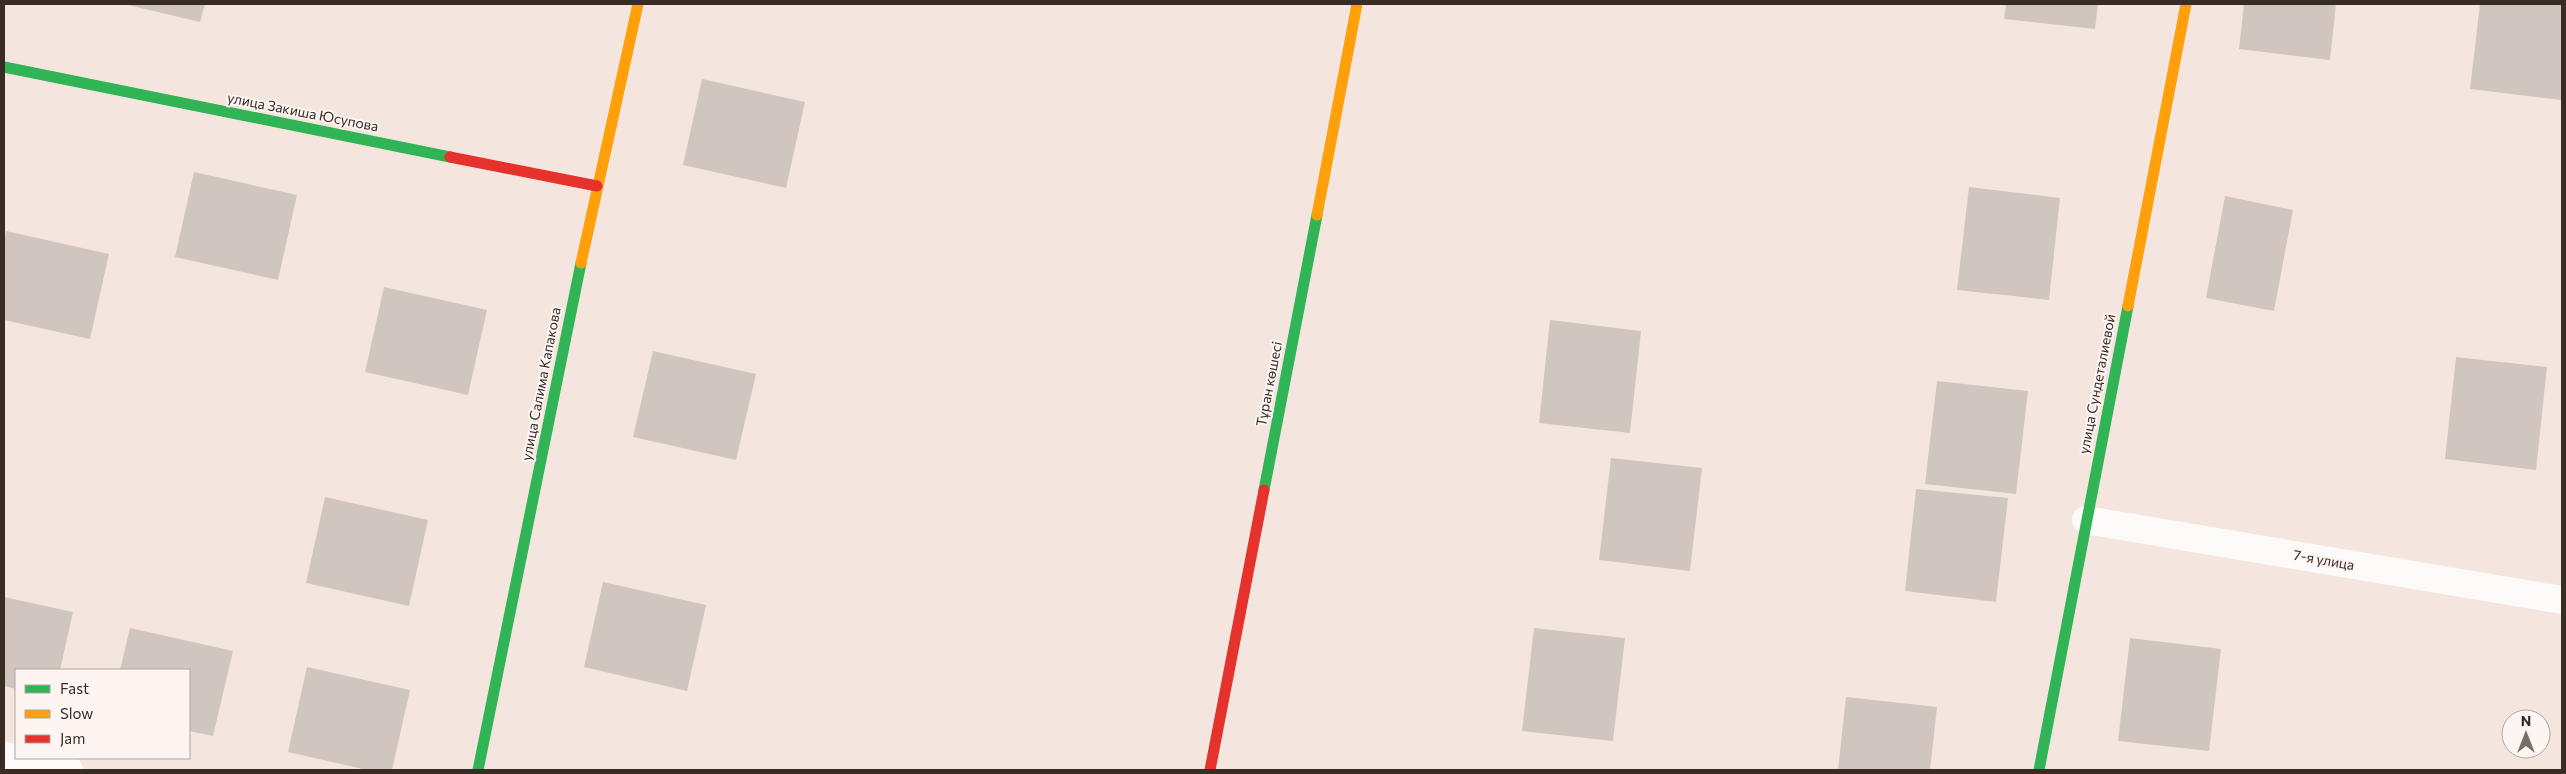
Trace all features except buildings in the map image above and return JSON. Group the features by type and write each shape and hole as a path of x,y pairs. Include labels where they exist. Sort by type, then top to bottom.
{"street":[{"name":"улица Салима Капакова","path":"478,770 596,186 638,4"},
{"name":"Тұран көшесі","path":"1210,770 1357,4"},
{"name":"улица Сундеталиевой","path":"2040,770 2086,520 2186,4"},
{"name":"улица Закиша Юсупова","path":"4,66 596,186"},
{"name":"7-я улица","path":"2086,520 2562,600"},
{"path":"18,759 69,770"}],"traffic: fast":[{"path":"4,67 450,157"},
{"path":"1264,490 1317,215"},
{"path":"478,770 581,263"},
{"path":"2039,770 2128,306"}],"traffic: slow":[{"path":"581,263 638,4"},
{"path":"1317,215 1357,4"},
{"path":"2128,306 2186,4"}],"traffic: jam":[{"path":"450,157 597,186"},
{"path":"1210,770 1264,490"}]}
